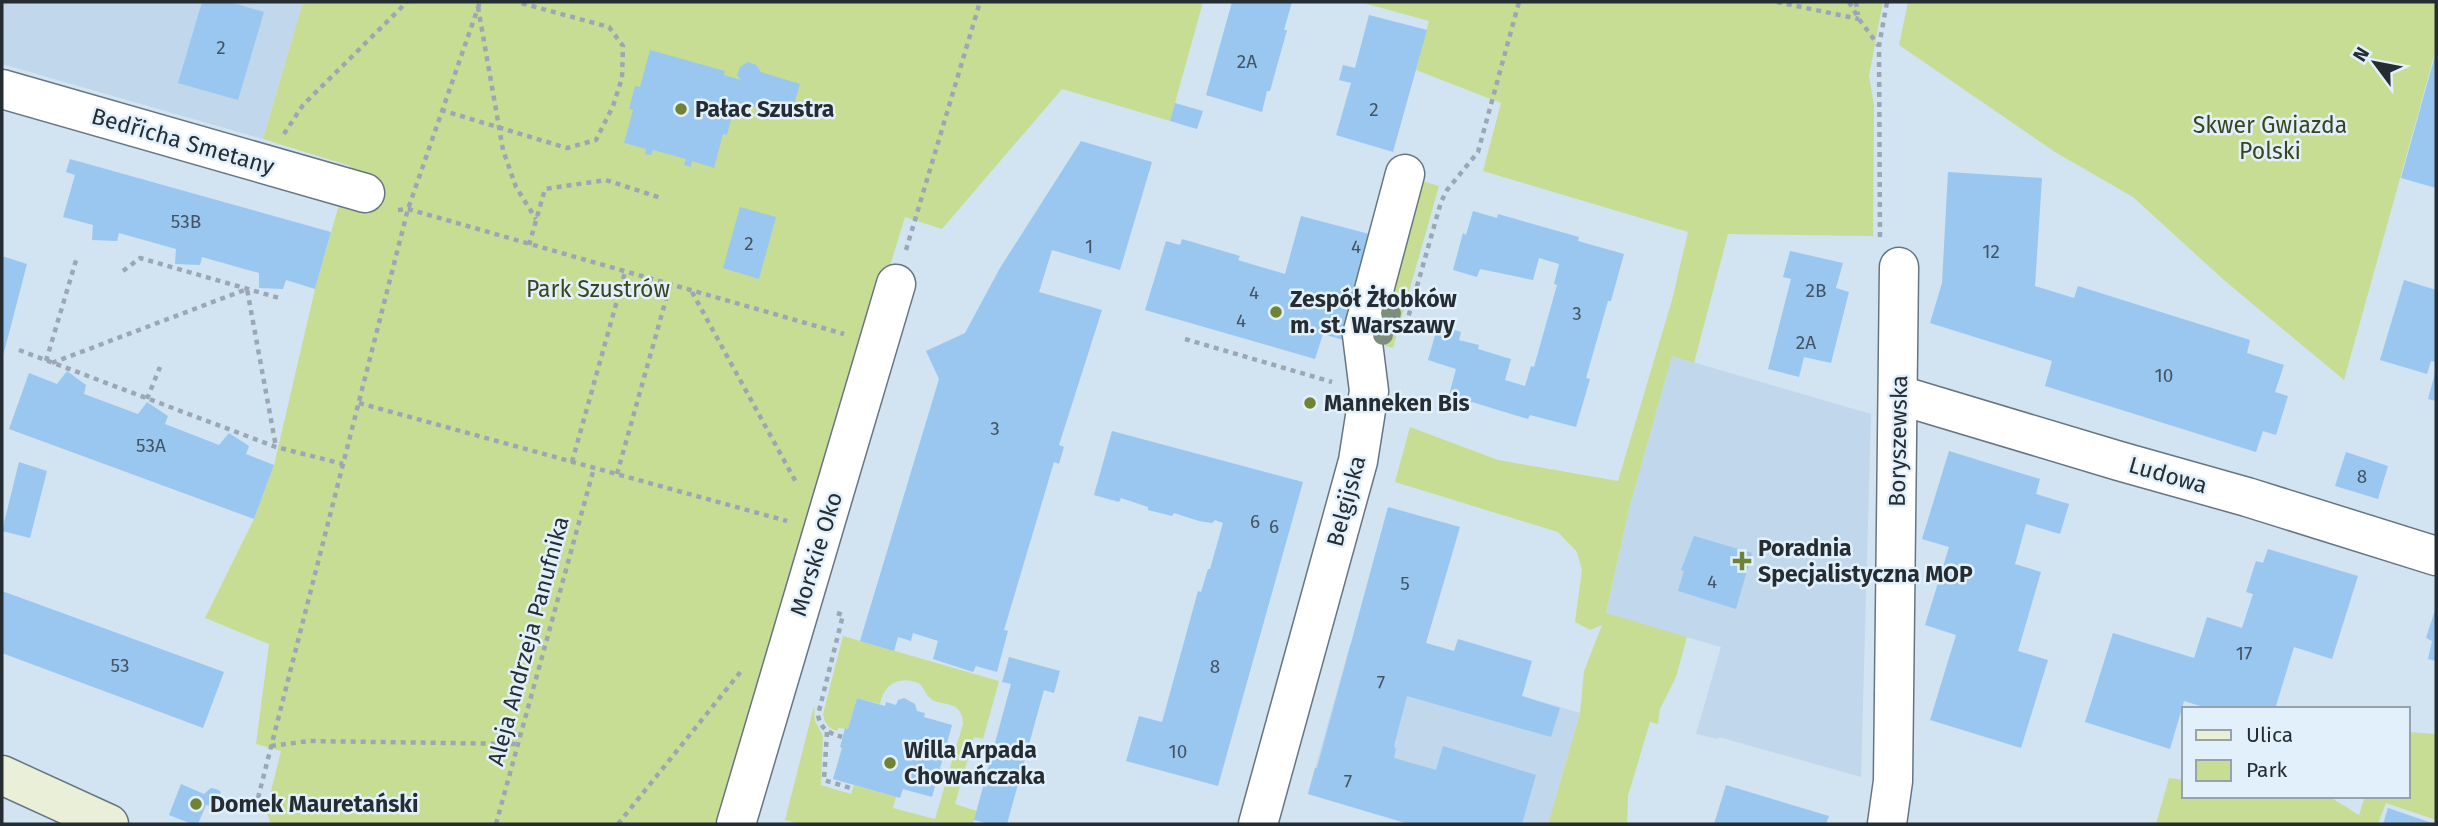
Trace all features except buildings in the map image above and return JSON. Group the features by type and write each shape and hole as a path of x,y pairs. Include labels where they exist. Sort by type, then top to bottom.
{"main road":[{"path":"2,775 109,824"}],"street":[{"name":"Bedřicha Smetany","path":"2,89 266,165 375,202"},
{"name":"Belgijska","path":"1258,824 1358,461 1369,391 1362,335 1405,174"},
{"name":"Boryszewska","path":"1887,824 1893,781 1899,395 1889,256"},
{"name":"Morskie Oko","path":"736,824 896,284"},
{"name":"Ludowa","path":"1899,395 2248,497 2436,556"}],"path":[{"path":"266,165 303,105 407,2"},
{"path":"441,110 567,148 596,140 613,106 622,78 623,46 608,27 517,2"},
{"path":"896,284 980,2"},
{"path":"1413,301 1441,202 1447,190 1478,152 1519,2"},
{"path":"1777,2 1859,19"},
{"path":"1849,2 1879,46"},
{"path":"1856,2 1859,19"},
{"path":"1887,2 1879,46 1889,256"},
{"path":"479,4 498,127 516,187 536,219"},
{"path":"258,798 408,209 479,4"},
{"path":"529,245 545,189 606,180 661,198"},
{"path":"375,202 408,209 879,343"},
{"path":"49,362 77,257"},
{"path":"124,271 140,258 279,298"},
{"path":"572,462 625,272"},
{"path":"617,474 670,285"},
{"path":"49,362 247,289"},
{"path":"247,289 276,447"},
{"path":"692,291 823,531"},
{"path":"1185,339 1331,381"},
{"path":"19,350 276,447 343,464"},
{"path":"147,399 160,367"},
{"path":"359,402 823,531"},
{"name":"Aleja Andrzeja Panufnika","path":"496,824 594,468"},
{"path":"838,635 818,715 820,724 827,732 842,737"},
{"path":"618,824 745,667"},
{"path":"827,732 824,780 850,788"},
{"path":"271,746 309,741 518,744"}],"shaded area":[{"path":"2,2 303,2 263,139 2,64"},
{"name":"Poradnia Specjalistyczna MOP","path":"1672,356 1871,414 1861,777 1719,737 1718,739 1696,734 1721,647 1606,614 1629,509"},
{"path":"1350,645 1580,713 1548,824 1409,824 1308,794"}],"green space":[{"name":"Park Szustrów","path":"303,2 1203,2 1170,121 1062,89 942,229 905,217 819,497 724,824 271,824 266,811 281,751 256,744 269,644 205,618 254,519 274,465 315,289 350,166 263,139"},
{"path":"1360,2 1883,2 1869,76 1874,105 1873,236 1728,234 1694,363 1672,356 1629,509 1606,613 1687,637 1676,677 1660,709 1658,724 1650,722 1628,796 1627,824 1548,824 1580,713 1584,671 1602,625 1590,630 1575,622 1582,570 1577,552 1558,532 1395,482 1410,427 1498,460 1618,481 1672,300 1688,232 1483,171 1501,103 1416,70 1429,21"},
{"name":"Skwer Gwiazda Polski","path":"1908,2 2436,2 2436,49 2344,380 2225,281 2133,197 2055,152 1899,45"},
{"path":"1419,180 1439,186 1393,348 1373,342"},
{"path":"843,636 999,681 983,739 974,737 955,804 977,811 973,824 800,824 785,820 814,706 815,721 823,736 821,785 851,794 854,785 896,797 893,808 935,819 963,724 959,710 934,701 920,684 906,680 889,686 880,704 857,698 848,729 838,728 837,731 831,728 823,714"},
{"path":"2410,732 2436,734 2436,820 2386,803 2378,824 2156,824 2169,778 2182,780 2182,798 2332,798 2359,815 2364,798 2410,798"}],"place":[{"name":"Pałac Szustra","path":"681,109"},
{"name":"Zespół Żłobków m. st. Warszawy","path":"1276,312"},
{"name":"Manneken Bis","path":"1310,403"},
{"name":"Poradnia Specjalistyczna MOP","path":"1742,561"},
{"name":"Willa Arpada Chowańczaka","path":"890,763"},
{"name":"Domek Mauretański","path":"196,804"}]}
